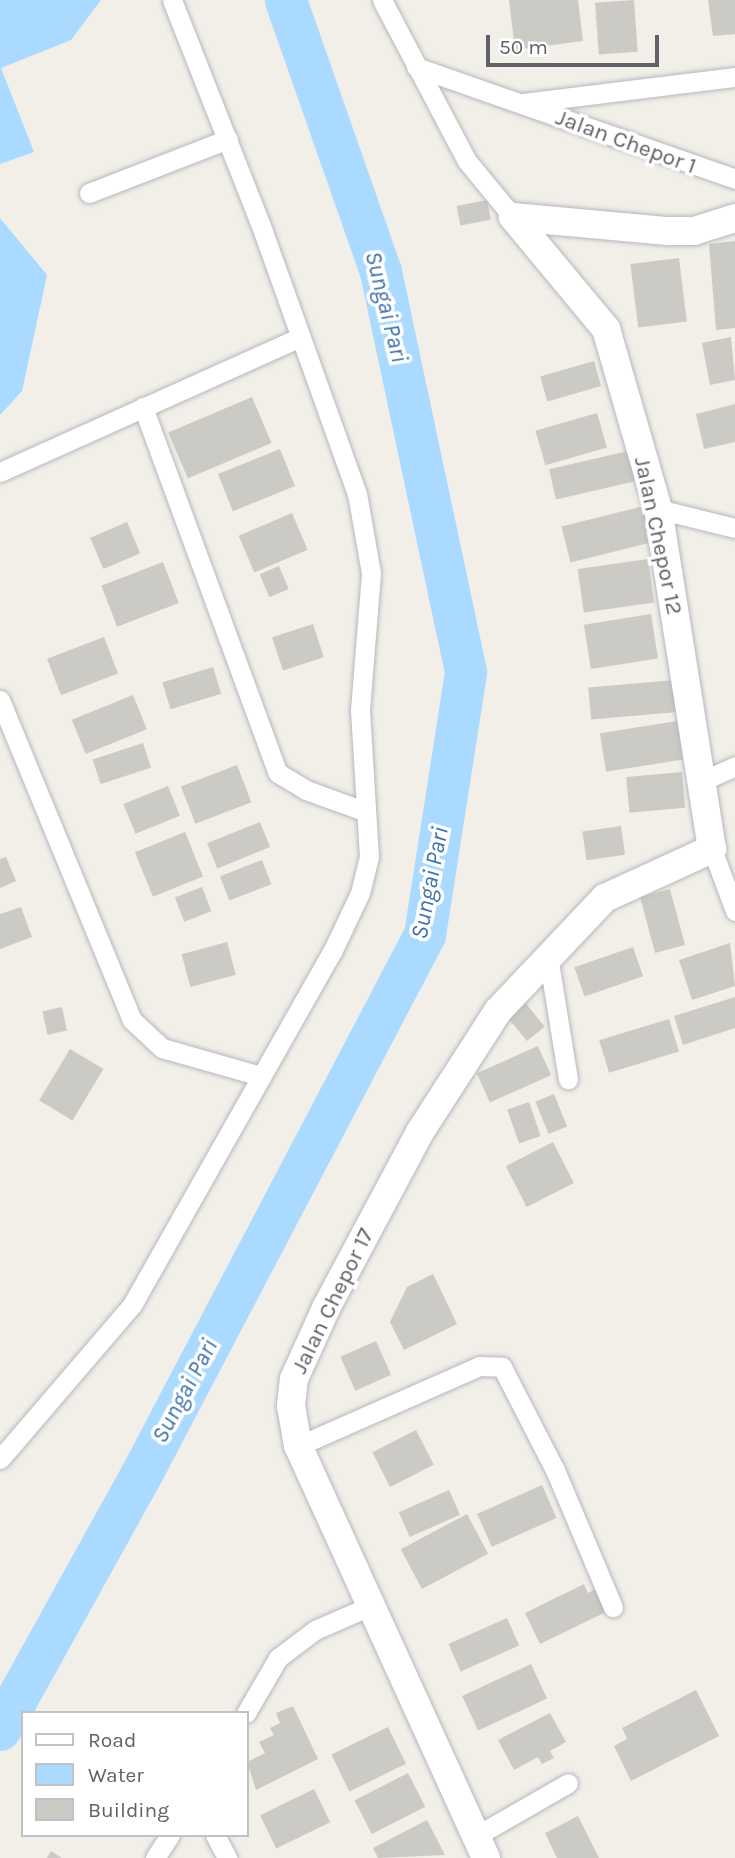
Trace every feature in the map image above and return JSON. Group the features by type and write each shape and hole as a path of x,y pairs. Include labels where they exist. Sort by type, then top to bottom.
{"street":[{"path":"0,1459 132,1305 332,952 360,893 369,857 364,811 360,710 371,573 367,538 357,494 298,338 228,139 172,0"},
{"path":"382,0 467,161 513,217 668,231 694,231 735,218"},
{"name":"Jalan Chepor 1","path":"416,67 735,179"},
{"name":"Jalan Chepor 1","path":"519,104 735,77"},
{"path":"89,193 228,139"},
{"name":"Jalan Chepor 12","path":"513,217 606,329 658,509 712,849"},
{"path":"0,472 298,338"},
{"path":"143,407 278,773 306,790 364,811"},
{"path":"658,509 735,528"},
{"path":"0,700 132,1020 162,1048 260,1076"},
{"path":"702,781 735,766"},
{"path":"712,849 735,911"},
{"name":"Jalan Chepor 17","path":"481,1847 368,1607 298,1446 292,1423 294,1379 326,1308 455,1073 498,1011 548,957 616,891 712,849"},
{"path":"548,957 568,1079"},
{"path":"298,1446 479,1366 502,1367 555,1470 613,1607"},
{"path":"247,1711 278,1658 315,1630 368,1607"},
{"path":"481,1847 568,1783"},
{"path":"155,1858 169,1837"},
{"path":"216,1837 227,1858"}],"water":[{"path":"0,0 101,0 71,40 1,68 34,152 0,164"},
{"path":"0,218 47,275 22,391 0,415"}],"building":[{"path":"509,0 578,0 583,41 515,50"},
{"path":"634,0 638,52 599,55 595,3"},
{"path":"708,0 735,0 735,34 713,36"},
{"path":"487,200 491,220 460,226 457,206"},
{"path":"735,241 735,328 716,330 709,244"},
{"path":"679,258 687,322 638,327 630,264"},
{"path":"731,337 735,380 710,385 702,343"},
{"path":"594,361 601,386 547,401 540,376"},
{"path":"252,397 272,443 188,479 168,433"},
{"path":"735,404 735,442 704,449 696,414"},
{"path":"597,413 607,448 545,465 535,431"},
{"path":"280,449 295,486 233,511 218,474"},
{"path":"628,451 635,481 556,499 549,469"},
{"path":"644,506 653,542 570,562 562,527"},
{"path":"292,513 308,550 254,572 239,536"},
{"path":"127,522 140,553 103,569 90,538"},
{"path":"648,559 654,603 584,612 578,569"},
{"path":"163,562 179,603 117,627 101,586"},
{"path":"279,566 289,589 269,597 260,574"},
{"path":"651,614 658,658 591,669 584,625"},
{"path":"313,624 324,657 283,671 272,637"},
{"path":"104,637 118,673 61,695 47,659"},
{"path":"213,667 221,694 171,709 162,682"},
{"path":"675,680 678,712 591,719 588,688"},
{"path":"133,695 147,729 86,754 72,720"},
{"path":"677,721 683,760 606,772 600,733"},
{"path":"143,743 151,768 101,784 93,759"},
{"path":"237,765 251,802 195,824 181,787"},
{"path":"682,772 685,808 629,813 626,777"},
{"path":"168,786 180,816 135,834 123,804"},
{"path":"260,822 270,847 217,868 207,843"},
{"path":"621,826 625,855 586,860 582,831"},
{"path":"185,832 203,877 153,897 135,852"},
{"path":"6,857 16,881 0,888 0,859"},
{"path":"262,860 271,884 229,900 220,876"},
{"path":"202,887 211,911 184,922 175,897"},
{"path":"670,889 685,945 655,953 640,897"},
{"path":"21,907 32,937 0,949 0,914"},
{"path":"227,942 236,975 190,987 182,954"},
{"path":"730,943 735,986 692,1000 679,960"},
{"path":"633,947 643,976 584,996 574,967"},
{"path":"735,997 735,1028 683,1045 674,1016"},
{"path":"524,1001 545,1027 527,1041 506,1015"},
{"path":"62,1007 67,1030 47,1035 42,1011"},
{"path":"669,1019 679,1052 609,1073 599,1040"},
{"path":"538,1046 551,1075 490,1102 477,1073"},
{"path":"70,1049 103,1069 73,1121 39,1100"},
{"path":"554,1094 567,1126 549,1134 535,1101"},
{"path":"529,1102 541,1136 519,1144 507,1109"},
{"path":"553,1142 574,1183 527,1207 506,1166"},
{"path":"433,1274 457,1324 404,1350 390,1322 407,1287"},
{"path":"376,1341 391,1375 355,1391 340,1357"},
{"path":"416,1430 434,1465 390,1487 372,1452"},
{"path":"542,1485 557,1518 492,1547 477,1514"},
{"path":"449,1490 460,1515 410,1537 399,1512"},
{"path":"467,1514 488,1554 422,1589 401,1549"},
{"path":"584,1584 588,1593 596,1589 606,1612 540,1644 525,1613"},
{"path":"507,1618 519,1645 461,1671 449,1644"},
{"path":"531,1664 547,1698 478,1731 462,1696"},
{"path":"696,1690 719,1736 631,1781 614,1746 627,1739 622,1728"},
{"path":"293,1706 318,1759 256,1790 248,1762 265,1753 259,1742 274,1735 270,1728 280,1723 276,1713"},
{"path":"550,1713 566,1742 550,1751 554,1758 542,1764 538,1757 514,1770 498,1740"},
{"path":"388,1727 406,1764 349,1791 331,1755"},
{"path":"408,1773 425,1807 372,1834 355,1800"},
{"path":"314,1789 330,1822 276,1849 260,1815"},
{"path":"578,1816 599,1858 557,1858 545,1833"},
{"path":"427,1820 445,1855 378,1858 373,1848"},
{"path":"51,1851 62,1858 47,1858"}],"waterway":[{"name":"Sungai Pari","path":"0,1730 143,1472 425,935 466,672 381,272 286,0"}]}
